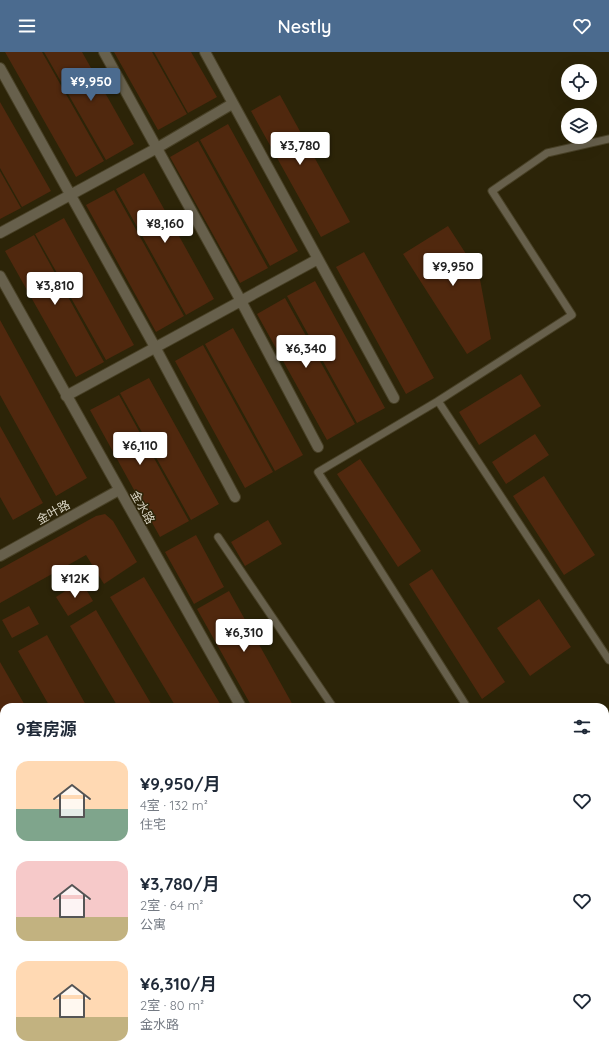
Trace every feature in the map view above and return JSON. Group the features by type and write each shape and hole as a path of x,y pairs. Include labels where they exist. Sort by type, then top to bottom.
{"street":[{"path":"104,52 242,301 318,447"},
{"path":"205,52 232,104 394,398"},
{"path":"0,68 155,347 235,497"},
{"path":"0,234 157,148 232,104"},
{"path":"66,396 318,260"},
{"name":"金水路","path":"0,276 239,703"},
{"name":"金叶路","path":"0,556 119,490"}],"lane":[{"path":"464,703 318,472 438,401 572,315 492,191 546,153 609,139"},
{"path":"438,401 609,660"},
{"path":"218,537 330,703"}],"building":[{"path":"5,52 42,52 104,161 76,177"},
{"path":"44,52 82,52 134,144 106,160"},
{"path":"114,52 152,52 187,114 158,130"},
{"path":"154,52 191,52 217,97 188,113"},
{"path":"280,95 350,222 321,237 251,111"},
{"path":"0,102 51,191 22,207 0,168"},
{"path":"228,124 298,251 270,266 200,140"},
{"path":"198,141 268,268 240,283 170,157"},
{"path":"0,171 21,208 0,219"},
{"path":"144,173 214,299 186,315 116,189"},
{"path":"114,190 184,316 156,332 86,205"},
{"path":"64,218 134,345 106,360 35,234"},
{"path":"448,226 479,274 491,339 467,354 403,254"},
{"path":"34,235 104,362 76,377 5,251"},
{"path":"364,252 434,378 406,394 336,267"},
{"path":"315,281 385,408 357,423 287,296"},
{"path":"285,298 355,424 327,440 257,314"},
{"path":"0,320 87,478 56,496 0,395"},
{"path":"233,328 303,455 275,471 205,344"},
{"path":"203,345 273,472 245,488 175,361"},
{"path":"521,374 541,406 479,445 459,412"},
{"path":"149,378 219,504 191,520 120,393"},
{"path":"119,395 189,521 160,537 90,410"},
{"path":"0,426 43,503 13,520 0,497"},
{"path":"535,434 549,455 506,484 492,462"},
{"path":"360,459 421,551 398,567 337,474"},
{"path":"544,476 595,555 564,575 513,496"},
{"path":"105,514 113,521 137,562 104,584 86,555 0,603 0,569 96,516"},
{"path":"268,520 282,544 245,566 231,542"},
{"path":"196,535 224,587 194,604 165,552"},
{"path":"432,569 505,682 482,699 409,584"},
{"path":"144,577 220,703 174,703 110,597"},
{"path":"81,581 93,601 68,616 56,597"},
{"path":"229,591 292,703 250,703 197,609"},
{"path":"539,599 571,647 530,676 497,628"},
{"path":"29,606 39,624 12,638 2,620"},
{"path":"96,610 151,703 116,703 70,626"},
{"path":"47,635 85,703 48,703 18,651"},
{"path":"0,662 24,703 0,703"}]}
